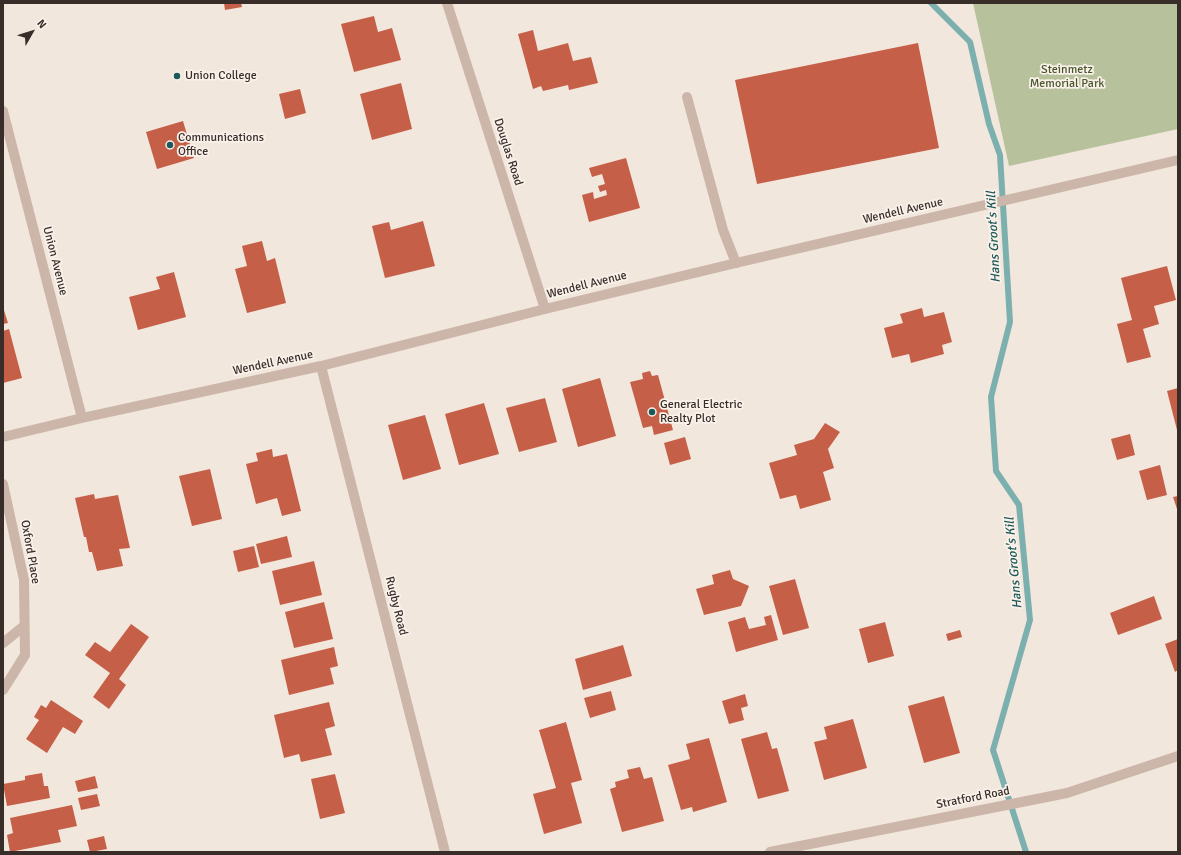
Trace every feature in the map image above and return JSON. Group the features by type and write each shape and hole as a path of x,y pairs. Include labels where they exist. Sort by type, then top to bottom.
{"street":[{"name":"Douglas Road","path":"447,3 545,309"},
{"path":"687,97 723,230 736,263"},
{"name":"Union Avenue","path":"3,111 82,418"},
{"name":"Wendell Avenue","path":"3,437 82,418 321,366 545,309 736,263 1178,160"},
{"name":"Rugby Road","path":"321,366 445,852"},
{"name":"Oxford Place","path":"3,484 24,580 25,655 3,690"},
{"path":"3,643 24,626"},
{"name":"Stratford Road","path":"770,852 1067,793 1178,756"}],"green space":[{"name":"Steinmetz Memorial Park","path":"973,3 1178,3 1178,129 1009,166"}],"building":[{"path":"224,3 241,3 242,7 225,10"},
{"path":"374,16 378,32 392,28 401,60 354,72 341,24"},
{"path":"533,30 538,51 568,43 573,61 591,57 598,83 569,90 568,85 543,91 541,86 533,89 518,34"},
{"path":"918,43 939,148 757,184 735,80"},
{"path":"401,83 412,129 372,140 360,94"},
{"path":"300,89 306,113 285,119 279,94"},
{"name":"Communications Office","path":"183,121 194,158 157,169 146,132"},
{"path":"626,158 640,208 589,222 582,195 593,192 594,199 607,195 606,190 600,192 598,186 605,184 602,174 592,177 589,168"},
{"path":"423,221 435,266 385,278 372,226 389,222 391,230"},
{"path":"262,241 267,261 275,258 286,303 247,313 235,269 247,266 242,246"},
{"path":"1167,266 1176,300 1154,306 1159,324 1143,329 1151,357 1127,363 1117,324 1132,320 1121,278"},
{"path":"174,272 186,317 138,330 129,297 160,289 156,277"},
{"path":"3,307 8,323 3,324"},
{"path":"922,308 924,317 944,312 952,342 942,345 944,354 911,363 909,354 892,358 884,328 903,323 900,314"},
{"path":"9,329 22,378 3,383 3,331"},
{"path":"650,371 652,376 658,375 673,430 654,435 652,426 643,428 630,382 643,379 642,373"},
{"path":"600,378 616,436 578,447 562,389"},
{"path":"1178,388 1178,430 1177,430 1167,391"},
{"path":"545,398 557,442 519,452 506,408"},
{"path":"484,403 499,454 459,465 445,414"},
{"path":"425,415 441,469 403,480 388,425"},
{"path":"825,423 840,432 828,449 834,468 823,472 831,500 800,509 796,495 780,499 769,463 797,455 794,445 814,439"},
{"path":"1130,434 1135,455 1117,460 1111,439"},
{"path":"685,437 691,459 670,465 664,443"},
{"path":"272,449 273,457 287,454 301,511 282,516 277,498 256,504 246,464 258,461 256,453"},
{"path":"1160,465 1167,495 1147,500 1139,471"},
{"path":"210,469 222,519 192,526 179,476"},
{"path":"94,494 95,499 118,495 130,548 119,549 123,566 97,571 92,552 89,552 75,498"},
{"path":"1178,496 1178,512 1173,497"},
{"path":"287,536 292,557 261,564 256,544"},
{"path":"254,546 259,567 238,572 233,551"},
{"path":"314,561 322,595 280,605 272,571"},
{"path":"730,570 733,579 749,586 741,606 704,615 696,589 714,584 712,575"},
{"path":"795,579 809,628 783,635 769,586"},
{"path":"1154,596 1162,619 1118,635 1110,613"},
{"path":"324,602 333,639 294,648 285,612"},
{"path":"771,615 778,640 736,652 728,622 745,617 749,629 766,625 764,617"},
{"path":"885,622 894,656 868,663 859,629"},
{"path":"131,624 149,637 119,679 126,685 109,709 93,697 110,673 85,655 95,642 110,652"},
{"path":"960,630 962,637 948,641 946,634"},
{"path":"1178,639 1178,670 1175,672 1165,644"},
{"path":"623,645 632,676 583,690 575,659"},
{"path":"334,647 338,666 330,668 334,684 289,695 281,660"},
{"path":"611,691 616,710 590,718 584,698"},
{"path":"745,694 748,706 741,708 744,720 729,724 722,701"},
{"path":"944,696 960,753 924,763 908,706"},
{"path":"51,700 83,721 75,734 63,727 47,753 26,739 39,720 34,717 41,705 46,708"},
{"path":"329,702 335,726 325,729 332,755 301,762 299,754 284,758 274,715"},
{"path":"853,719 867,768 824,780 814,742 827,739 824,727"},
{"path":"566,722 582,780 571,783 582,823 544,834 533,794 556,788 539,730"},
{"path":"767,732 772,749 777,748 789,791 758,799 741,739"},
{"path":"709,738 727,802 693,812 692,807 681,810 668,765 690,759 686,744"},
{"path":"640,767 644,779 652,777 664,821 622,832 610,789 616,787 615,782 629,778 627,770"},
{"path":"42,773 44,786 48,786 50,798 7,806 3,784 25,780 25,776"},
{"path":"335,774 345,813 320,819 311,779"},
{"path":"95,776 98,788 78,792 75,781"},
{"path":"97,794 100,806 81,810 78,798"},
{"path":"72,805 77,826 58,830 61,842 10,852 7,835 13,833 10,818"},
{"path":"104,836 107,849 90,852 87,840"}],"waterway":[{"name":"Hans Groot's Kill","path":"931,3 970,42 989,124 1000,155 1010,322 991,397 996,471 1019,505 1030,620 993,750 1026,852"}],"place":[{"name":"Union College","path":"177,76"},
{"name":"Communications Office","path":"170,145"},
{"name":"General Electric Realty Plot","path":"652,412"}]}
